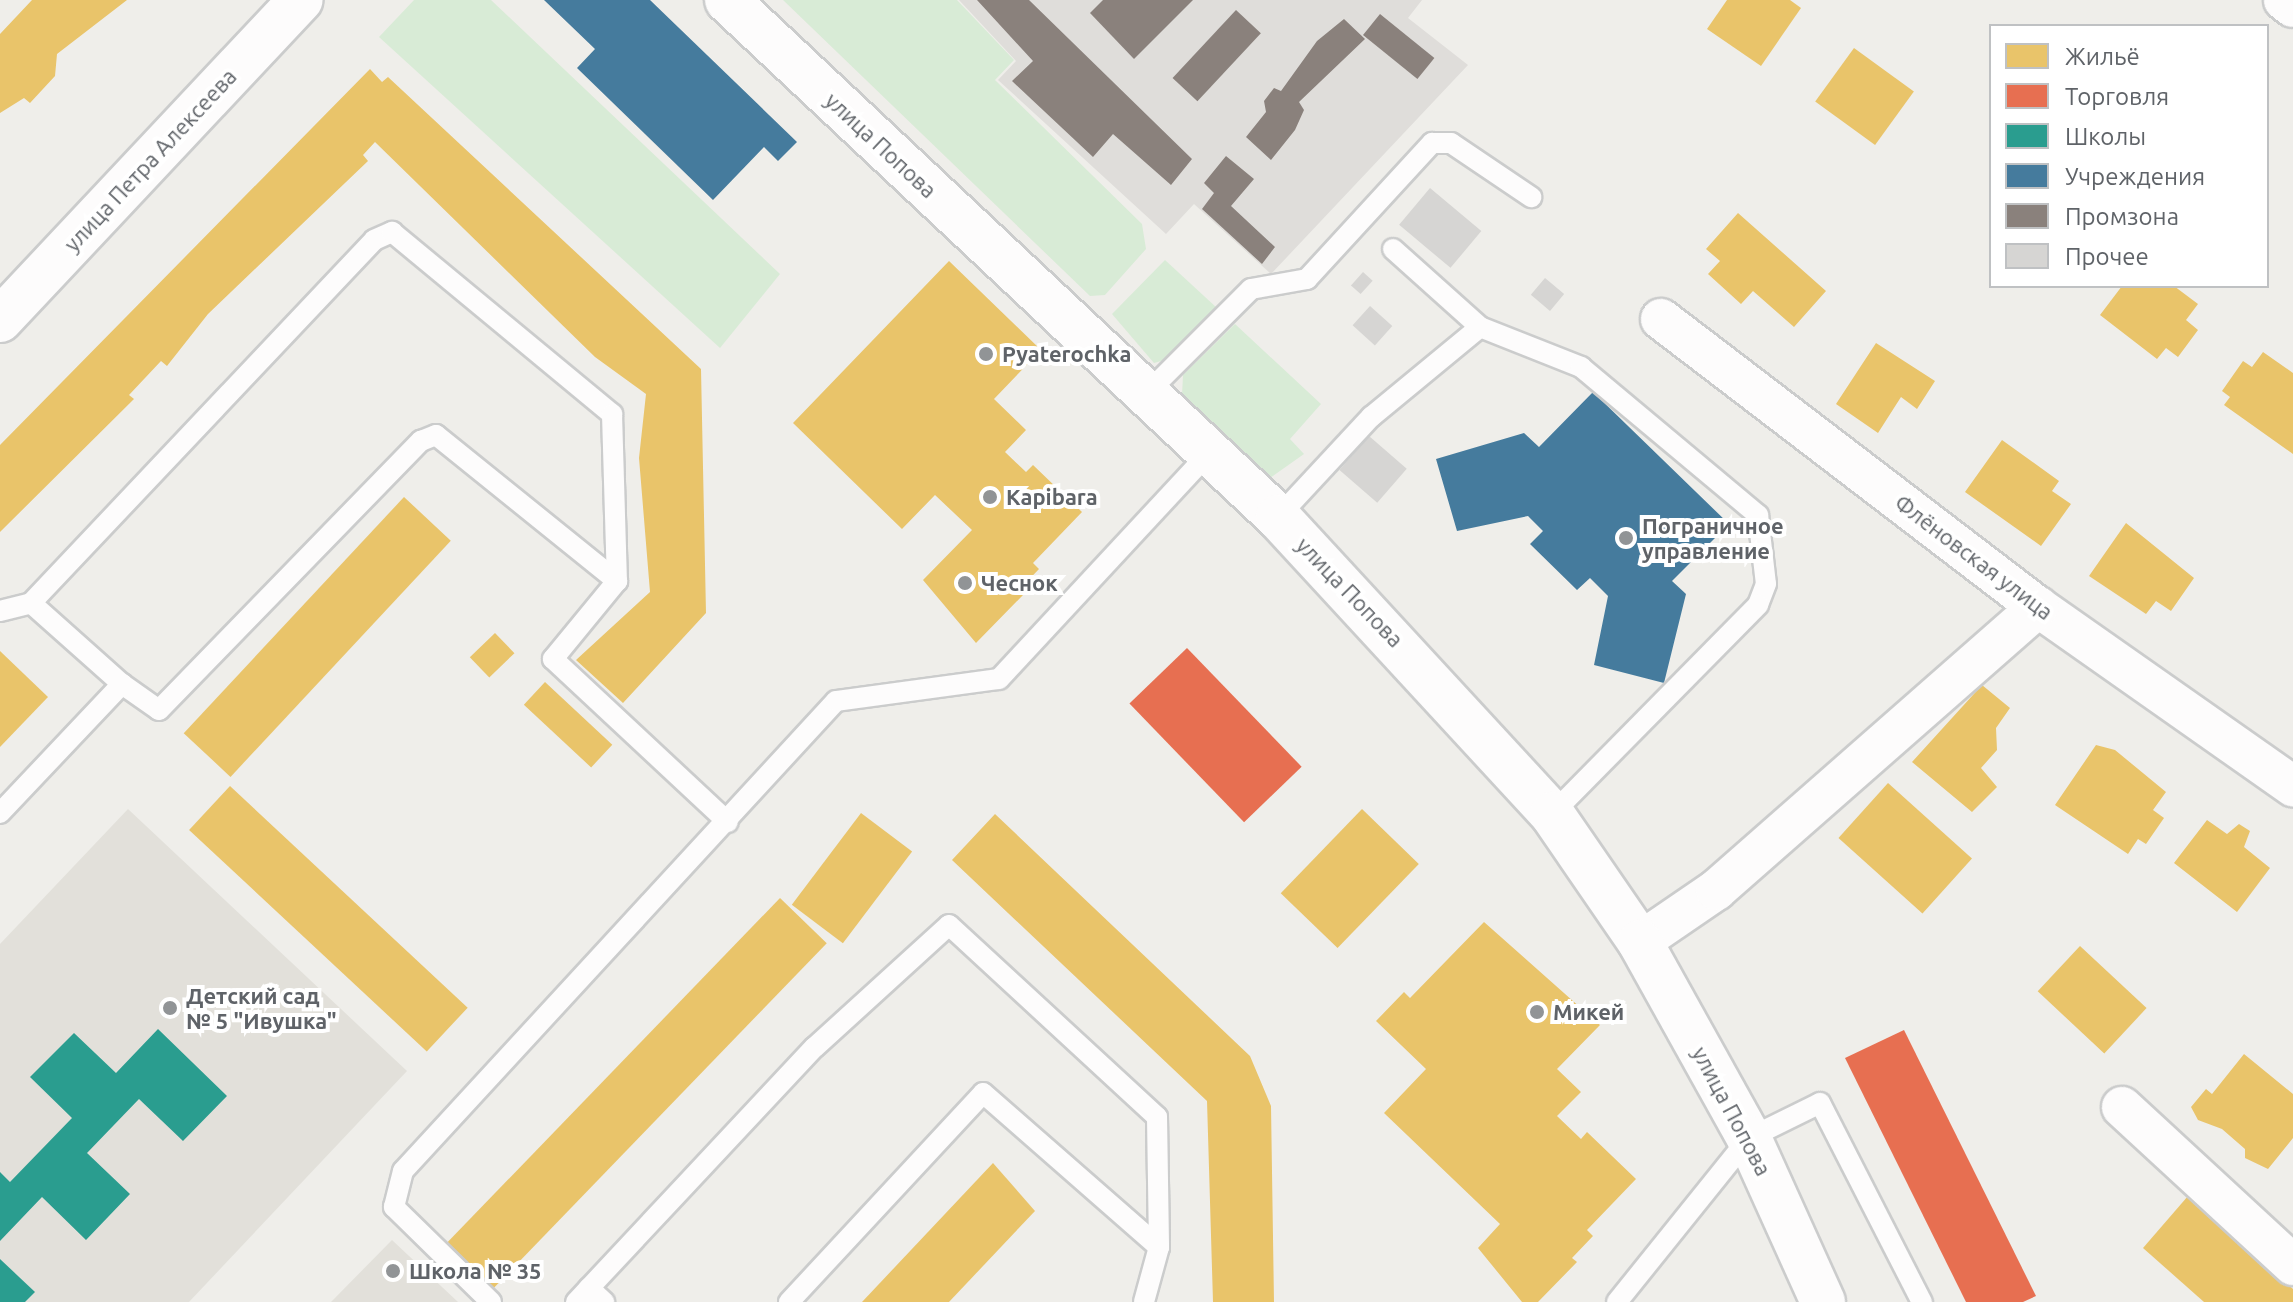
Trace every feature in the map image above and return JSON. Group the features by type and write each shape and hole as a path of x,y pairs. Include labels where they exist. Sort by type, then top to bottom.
{"street":[{"name":"улица Петра Алексеева","path":"0,320 300,0"},
{"name":"улица Попова","path":"727,0 1278,517 1552,814 1640,942 1749,1138 1823,1302"},
{"path":"2284,0 2293,7"},
{"name":"Флёновская улица","path":"1661,319 2038,607 2293,786"},
{"path":"1640,942 1716,890 2038,607"},
{"path":"2122,1107 2293,1265"}],"lane":[{"path":"1147,393 1251,289 1307,279 1432,143 1451,143 1531,197"},
{"path":"0,611 31,603 374,240 392,232 612,414 617,581 553,659 728,822"},
{"path":"1393,249 1480,327 1581,367 1758,515 1766,532 1766,584 1758,605 1552,814"},
{"path":"1278,517 1371,417 1480,327"},
{"path":"31,603 122,684 159,710 421,441 436,435 617,581"},
{"path":"491,1302 394,1207 394,1187 836,701 999,679 1208,454"},
{"path":"0,813 122,684"},
{"path":"590,1297 815,1047 949,925 1157,1117 1159,1247 1144,1302"},
{"path":"789,1302 983,1093 1159,1247"},
{"path":"1617,1302 1749,1138 1820,1103 1922,1302"}],"shaded area":[{"path":"959,0 1422,0 1408,18 1468,65 1271,274 1194,204 1166,234 998,80 1016,61"},
{"name":"Детский сад № 5 \"Ивушка\"","path":"128,809 407,1071 189,1302 0,1302 0,944"},
{"name":"Школа № 35","path":"392,1240 458,1302 331,1302"}],"green space":[{"path":"414,0 491,0 780,274 720,348 379,37"},
{"path":"783,0 957,0 1014,60 995,80 1142,224 1146,249 1105,295 1090,296"},
{"path":"1165,260 1217,308 1168,359 1154,363 1112,314"},
{"path":"1235,324 1321,404 1290,439 1304,454 1270,478 1182,395 1183,375"}],"building: Жильё":[{"path":"32,0 127,0 57,54 55,76 30,103 24,98 0,113 0,34"},
{"path":"1727,0 1790,0 1801,8 1761,66 1707,29"},
{"path":"1854,48 1914,91 1875,145 1815,101"},
{"path":"370,69 382,82 388,77 701,369 706,613 623,703 576,660 650,592 639,458 646,394 595,357 375,142 363,155 368,161 208,314 167,366 161,361 129,395 134,399 0,532 0,445"},
{"path":"1738,213 1826,291 1794,327 1753,291 1741,304 1708,274 1720,261 1706,249"},
{"path":"949,261 1041,350 994,399 1026,430 1005,452 1026,472 1033,465 1082,512 1033,563 1039,569 1018,591 1023,595 976,643 923,580 972,530 935,495 902,529 793,423"},
{"path":"2120,288 2177,288 2198,304 2186,320 2198,330 2178,357 2166,348 2157,359 2100,315"},
{"path":"1876,343 1935,381 1917,409 1901,397 1878,433 1836,404"},
{"path":"2263,352 2293,373 2293,454 2224,405 2230,397 2222,391 2243,361 2252,367"},
{"path":"2002,440 2059,481 2052,491 2071,504 2041,546 1965,492"},
{"path":"404,497 451,541 231,777 184,733"},
{"path":"2126,523 2194,578 2171,611 2156,601 2146,614 2089,576"},
{"path":"495,633 514,653 489,677 470,657"},
{"path":"0,651 48,697 0,747"},
{"path":"545,682 612,745 591,767 524,705"},
{"path":"1982,685 2010,708 1996,728 1997,750 1981,768 1997,787 1972,812 1912,762"},
{"path":"2096,745 2115,750 2166,792 2153,810 2164,818 2146,844 2138,839 2128,854 2055,805"},
{"path":"1888,783 1972,859 1922,914 1838,838"},
{"path":"230,786 468,1008 427,1052 189,830"},
{"path":"1362,809 1419,864 1338,948 1281,893"},
{"path":"861,813 912,852 843,943 792,905"},
{"path":"995,814 1250,1056 1271,1106 1274,1302 1213,1302 1207,1101 952,860"},
{"path":"2207,820 2227,834 2239,824 2250,831 2244,847 2270,868 2237,912 2174,863"},
{"path":"780,898 827,943 489,1293 442,1248"},
{"path":"1484,922 1600,1025 1557,1069 1581,1092 1557,1116 1581,1139 1587,1132 1636,1179 1587,1230 1593,1236 1572,1258 1577,1262 1538,1302 1522,1302 1478,1248 1500,1224 1384,1113 1426,1069 1376,1021 1404,992 1410,998"},
{"path":"2080,946 2147,1008 2104,1053 2038,991"},
{"path":"2244,1054 2293,1094 2293,1138 2268,1169 2245,1158 2245,1149 2222,1129 2198,1120 2191,1107 2206,1089 2212,1094"},
{"path":"993,1163 1035,1211 949,1302 862,1302"},
{"path":"2188,1196 2293,1289 2293,1302 2204,1302 2143,1248"}],"building: Торговля":[{"path":"1187,648 1302,767 1244,822 1129,704"},
{"path":"1904,1030 2036,1296 2023,1302 1966,1302 1845,1058"}],"building: Школы":[{"path":"158,1029 227,1096 183,1141 139,1099 87,1153 130,1194 86,1240 42,1197 0,1241 0,1172 10,1182 72,1118 30,1077 74,1033 116,1073"},
{"path":"0,1259 35,1292 25,1302 0,1302"}],"building: Учреждения":[{"path":"544,0 650,0 797,142 778,161 764,147 713,200 577,68 595,49"},
{"name":"Пограничное управление","path":"1593,392 1729,524 1672,581 1686,594 1664,683 1594,665 1608,596 1590,578 1577,590 1530,544 1543,531 1528,516 1457,531 1436,459 1524,433 1539,447"}],"building: Промзона":[{"path":"977,0 1029,0 1192,159 1171,185 1113,134 1093,157 1012,81 1033,61"},
{"path":"1103,0 1193,0 1134,59 1090,13"},
{"path":"1236,10 1261,33 1197,101 1173,78"},
{"path":"1380,14 1434,58 1417,79 1363,35"},
{"path":"1344,19 1365,39 1299,102 1304,110 1295,130 1271,160 1246,137 1266,112 1264,101 1274,88 1281,91 1317,41"},
{"path":"1226,156 1254,179 1231,206 1275,247 1262,264 1202,209 1214,193 1204,183"}],"building: Прочее":[{"path":"1430,188 1481,231 1450,268 1399,225"},
{"path":"1363,272 1373,281 1361,294 1351,285"},
{"path":"1545,278 1564,294 1550,311 1531,295"},
{"path":"1370,306 1392,326 1375,345 1353,325"},
{"path":"1369,436 1407,469 1377,503 1339,470"}],"place":[{"name":"Pyaterochka","path":"986,354"},
{"name":"Kapibara","path":"990,497"},
{"name":"Пограничное управление","path":"1626,538"},
{"name":"Чеснок","path":"965,583"},
{"name":"Детский сад № 5 \"Ивушка\"","path":"170,1008"},
{"name":"Микей","path":"1537,1012"},
{"name":"Школа № 35","path":"393,1271"}]}
